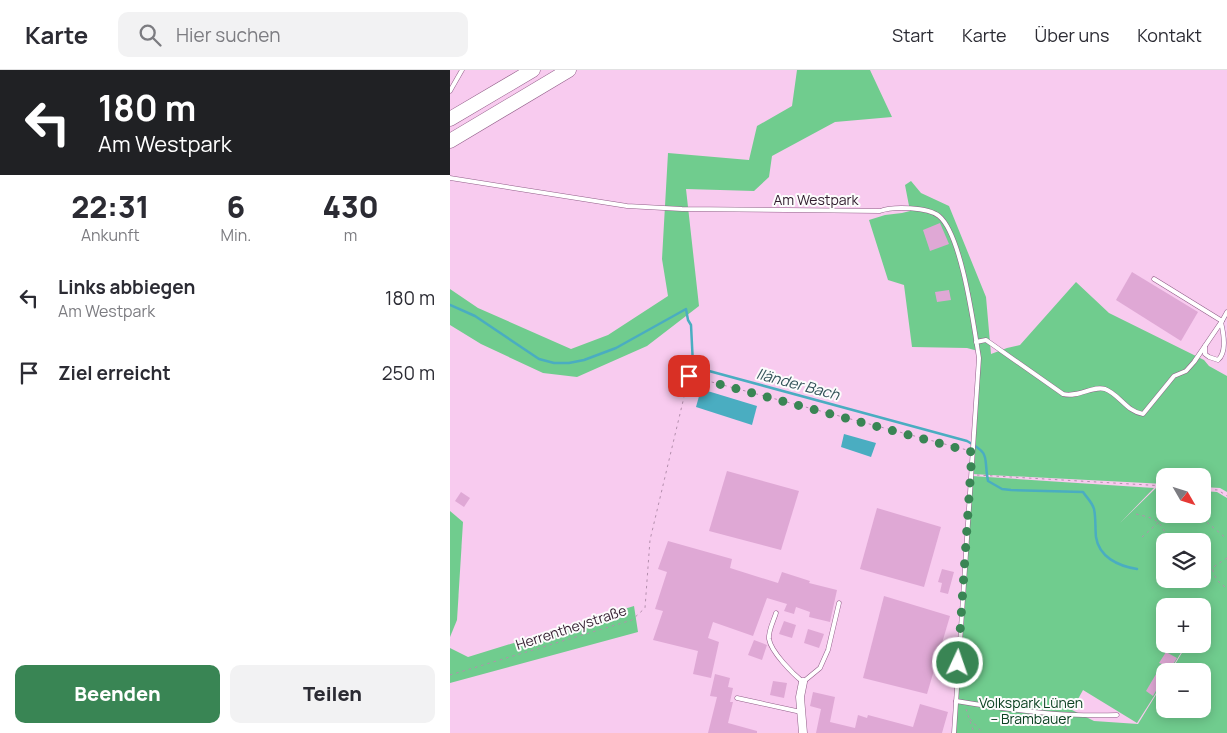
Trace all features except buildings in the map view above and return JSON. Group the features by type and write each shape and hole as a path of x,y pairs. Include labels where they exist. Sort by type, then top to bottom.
{"highway":[{"path":"450,119 533,70"},
{"path":"450,140 569,70"}],"street":[{"path":"803,682 800,698 803,733"}],"lane":[{"path":"450,91 462,70"},
{"name":"Am Westpark","path":"450,178 627,206 682,209 880,211 888,208 919,210 938,215 948,226 957,253 979,358 954,733"},
{"path":"1154,279 1221,321 1227,349 1223,357 1218,360 1209,357 1205,354 1205,346"},
{"path":"976,342 986,340 1063,394 1071,396 1100,388 1107,390 1136,414 1143,414 1174,376 1186,371 1194,362 1227,312"},
{"path":"776,613 769,638 770,644 792,674 803,682 820,668 828,650 839,603"},
{"path":"737,698 801,712"},
{"path":"956,701 1048,714 1118,715"}],"path":[{"name":"Herrentheystraße","path":"450,675 632,620 645,608 648,590 650,540 689,376 972,451"},
{"path":"971,475 1156,485"},
{"path":"1211,490 1218,490 1227,496"},
{"path":"1136,514 1156,519"},
{"path":"1142,537 1158,523"},
{"path":"1208,523 1227,539"},
{"path":"1227,558 1212,568 1214,576 1220,584 1227,588"},
{"path":"963,702 974,733"},
{"path":"1064,715 1067,733"},
{"path":"968,716 983,733"}],"green space":[{"path":"797,70 870,70 892,117 835,122 772,156 769,177 754,191 686,189 699,306 647,346 577,377 543,373 481,344 450,325 450,289 478,308 571,349 608,335 668,296 662,259 668,153 749,160 757,126 792,106"},
{"path":"911,181 921,193 949,206 986,297 991,354 1020,345 1076,282 1109,313 1204,360 1209,366 1227,376 1227,492 1220,488 1211,487 1211,468 1156,468 1156,484 972,474 978,351 967,348 912,347 904,285 888,280 869,220 910,211 905,185"},
{"name":"Volkspark Lünen – Brambauer","path":"972,476 1154,488 1120,523 1156,488 1156,523 1211,523 1211,492 1217,492 1227,498 1227,733 954,733","holes":["1156,598 1211,598 1211,653 1182,653 1176,663 1211,663 1211,718 1156,718 1156,695 1138,724 1094,721 1072,710 1083,690 1137,723 1156,693 1156,663 1175,663 1181,653 1156,653"]},
{"path":"450,511 463,522 457,620 450,637"},
{"path":"634,606 638,632 450,683 450,648 468,657"}],"water":[{"path":"701,389 757,406 752,425 696,407"},
{"path":"844,434 876,443 871,457 841,447"}],"waterway":[{"name":"Iländer Bach","path":"450,305 475,316 539,359 554,363 584,360 616,348 686,309 691,325 693,365 698,368 967,441 983,453 986,461 988,481 1002,489 1083,492 1094,509 1096,537 1101,550 1116,563 1137,569"}],"route":[{"path":"689,376 972,452 958,663"}]}
